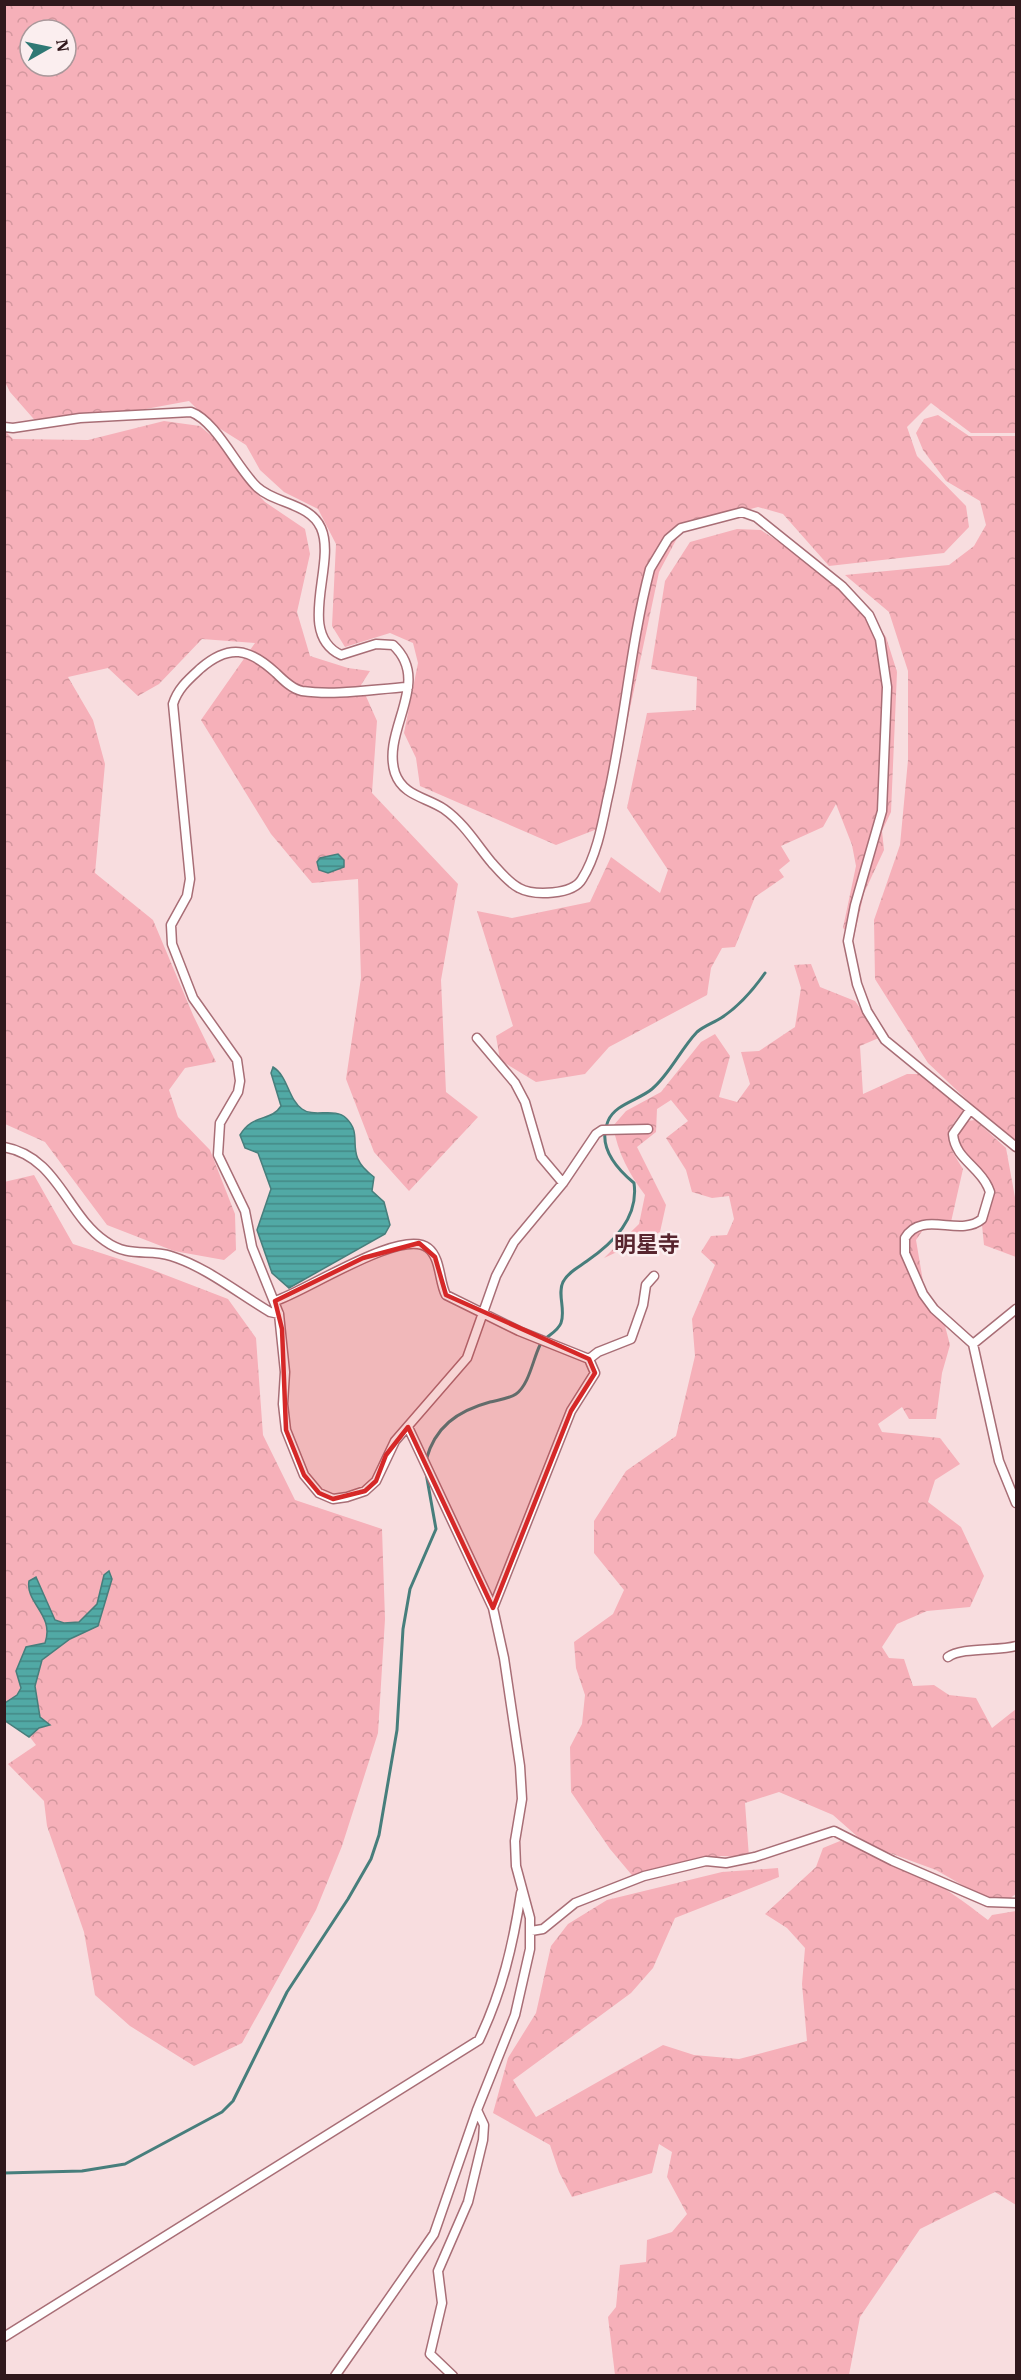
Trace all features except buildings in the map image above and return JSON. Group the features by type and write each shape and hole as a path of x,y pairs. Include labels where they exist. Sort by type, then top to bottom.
{"street":[{"path":"4,427 13,428 91,417 182,412 198,415 256,486 268,495 308,512 321,529 323,544 319,625 324,643 340,655 376,644 393,645 404,655 409,665 408,687 393,753 394,771 401,786 410,794 430,800 457,819 493,864 517,888 543,892 576,886 583,879 605,810 650,569 668,539 681,528 742,512 756,517 842,586 869,615 878,631 887,687 882,811 855,905 849,947 857,984 867,1011 885,1040 1017,1147"},
{"path":"408,687 330,692 300,691 286,683 268,666 251,656 234,650 219,655 188,679 173,704 190,879 187,896 171,925 172,944 193,998 237,1060 240,1081 238,1092 220,1123 218,1155 245,1211 252,1247 279,1314 285,1372 283,1404 286,1430 304,1475 319,1493 333,1498 365,1491 376,1480 391,1448 467,1358 496,1276 514,1242 563,1183 596,1134 602,1130 648,1129"},
{"path":"477,1038 515,1083 525,1102 541,1157 563,1183"},
{"path":"970,1110 952,1134 958,1153 990,1192 982,1219 973,1224 924,1224 908,1232 904,1245 905,1253 923,1294 934,1310 973,1344 999,1461 1017,1503"},
{"path":"4,1147 27,1154 47,1169 91,1227 105,1241 125,1251 168,1254 189,1262 270,1312 279,1314"},
{"path":"275,1301 289,1297 363,1258 392,1248 419,1243 429,1249 435,1257 446,1295 519,1331 589,1359 595,1373 593,1380 571,1411 493,1608"},
{"path":"589,1359 598,1352 631,1339 643,1305 646,1285 654,1276"},
{"path":"973,1344 1017,1310"},
{"path":"335,2376 434,2234 477,2109 515,2015 524,1982 531,1931 516,1866 515,1841 521,1806 520,1766 504,1658 493,1608 408,1426"},
{"path":"948,1657 955,1653 1017,1646"},
{"path":"531,1931 543,1929 574,1903 624,1882 706,1861 726,1863 755,1857 834,1831 893,1861 988,1902 1017,1903"},
{"path":"4,2337 479,2040 496,2006 505,1978 522,1890"},
{"path":"453,2376 430,2354 442,2303 438,2271 468,2202 483,2140 484,2125 477,2109"}],"highlighted area":[{"path":"419,1243 435,1257 446,1295 589,1359 595,1373 571,1411 493,1608 408,1427 386,1455 376,1481 365,1491 333,1499 319,1493 304,1475 286,1430 282,1329 275,1301 363,1258"}],"green space":[{"path":"4,5 1016,5 1016,433 971,433 931,403 907,427 917,456 966,506 969,527 944,553 829,566 783,514 758,507 683,527 659,572 605,826 556,845 420,786 416,758 404,733 418,663 413,643 390,633 345,647 332,626 336,544 318,509 284,492 260,470 246,445 211,423 189,401 97,418 39,425 10,392 4,380"},
{"path":"938,415 969,436 1016,436 1016,1142 1002,1133 928,1063 875,979 874,920 900,845 908,760 908,671 889,612 845,575 949,565 974,546 986,525 980,501 946,481 923,450 916,433 924,419"},
{"path":"164,421 200,426 228,450 244,480 265,502 305,529 310,554 297,612 310,656 348,668 370,671 361,685 377,721 372,793 458,884 441,980 446,1092 478,1117 409,1191 374,1152 346,1079 361,978 358,879 312,883 271,834 201,720 255,643 202,639 159,684 138,696 108,668 68,677 93,720 105,764 95,873 153,920 193,1015 216,1062 185,1068 169,1090 178,1117 210,1150 235,1214 236,1250 224,1260 174,1251 107,1225 45,1142 5,1124 4,430 13,439 88,440"},
{"path":"737,529 761,530 810,562 861,602 886,637 897,672 891,812 882,831 884,850 864,893 854,937 843,928 856,866 852,845 836,804 823,827 781,846 790,861 779,870 784,877 755,897 735,947 722,948 711,968 707,995 609,1047 585,1074 536,1082 500,1060 496,1036 513,1026 477,911 512,918 590,902 611,857 660,893 668,870 627,808 647,713 696,710 697,677 651,669 665,581 690,542"},
{"path":"811,964 820,987 855,1001 881,1037 860,1046 863,1094 907,1074 920,1074 963,1111 949,1133 950,1146 963,1169 951,1222 927,1224 916,1240 927,1305 944,1322 950,1345 942,1373 936,1419 909,1419 902,1407 878,1424 882,1432 940,1438 960,1464 935,1480 928,1502 961,1527 984,1576 970,1607 927,1611 897,1624 882,1647 889,1658 904,1659 913,1686 934,1685 949,1695 976,1698 992,1728 1016,1709 1016,1894 999,1906 936,1870 879,1849 858,1837 833,1815 779,1792 745,1803 749,1857 721,1856 636,1880 610,1849 571,1792 570,1747 582,1724 585,1695 576,1668 574,1642 613,1614 624,1590 594,1553 594,1521 626,1471 676,1436 695,1356 692,1319 715,1265 701,1252 711,1236 727,1235 734,1219 729,1196 712,1198 692,1192 686,1170 666,1138 688,1121 671,1100 657,1109 656,1132 637,1147 666,1205 660,1232 604,1258 639,1224 645,1195 625,1163 613,1126 626,1111 661,1092 701,1042 715,1034 730,1056 719,1097 737,1102 750,1084 741,1052 759,1051 795,1027 801,988 794,965"},
{"path":"975,1120 1006,1148 1016,1203 1016,1257 984,1245 982,1225 994,1194 988,1179 958,1146 958,1136 967,1121"},
{"path":"34,1175 73,1244 150,1269 228,1299 256,1338 263,1435 295,1500 382,1529 385,1619 378,1733 342,1846 316,1910 242,2043 194,2066 130,2026 95,1995 84,1932 47,1826 44,1801 8,1764 36,1745 5,1705 4,1182"},
{"path":"840,1841 860,1846 918,1872 988,1920 992,1915 1016,1911 1016,2205 995,2192 920,2229 860,2317 849,2375 615,2375 608,2317 616,2307 620,2265 646,2262 647,2240 672,2232 687,2214 667,2177 672,2152 659,2144 652,2173 572,2197 559,2172 550,2145 493,2113 508,2058 536,2013 551,1946 568,1924 607,1900 722,1872 778,1868 779,1877 675,1918 653,1968 631,1993 513,2080 536,2117 663,2045 694,2055 739,2059 807,2041 802,1984 805,1948 787,1928 765,1914 816,1867 823,1848"}],"water":[{"path":"338,854 344,860 344,867 328,873 319,870 317,862 320,858"},
{"path":"273,1067 282,1076 297,1105 302,1109 312,1113 336,1113 346,1118 352,1125 356,1153 364,1168 374,1177 372,1191 384,1202 390,1225 385,1234 289,1288 272,1273 257,1230 271,1189 258,1153 245,1148 240,1135 250,1123 272,1114 281,1106 271,1073"},
{"path":"109,1571 112,1579 98,1626 70,1639 42,1660 35,1686 40,1717 50,1725 39,1728 29,1737 4,1720 5,1703 17,1695 21,1688 16,1671 26,1647 45,1643 47,1633 43,1617 31,1596 29,1581 36,1577 55,1620 64,1623 79,1622 97,1604 104,1575"}],"waterway":[{"path":"426,1460 435,1438 449,1422 467,1410 510,1397 520,1390 540,1345 561,1323 563,1313 561,1287 565,1278 615,1238 628,1218 634,1196 634,1183 615,1163 607,1148 605,1130 611,1115 652,1089 697,1032 733,1009 765,973"},
{"path":"4,2173 82,2171 125,2164 222,2112 233,2101 287,1992 348,1899 371,1859 379,1835 397,1730 403,1629 410,1589 436,1529 426,1473"}],"district":[{"name":"明星寺","path":"647,1244"}]}
